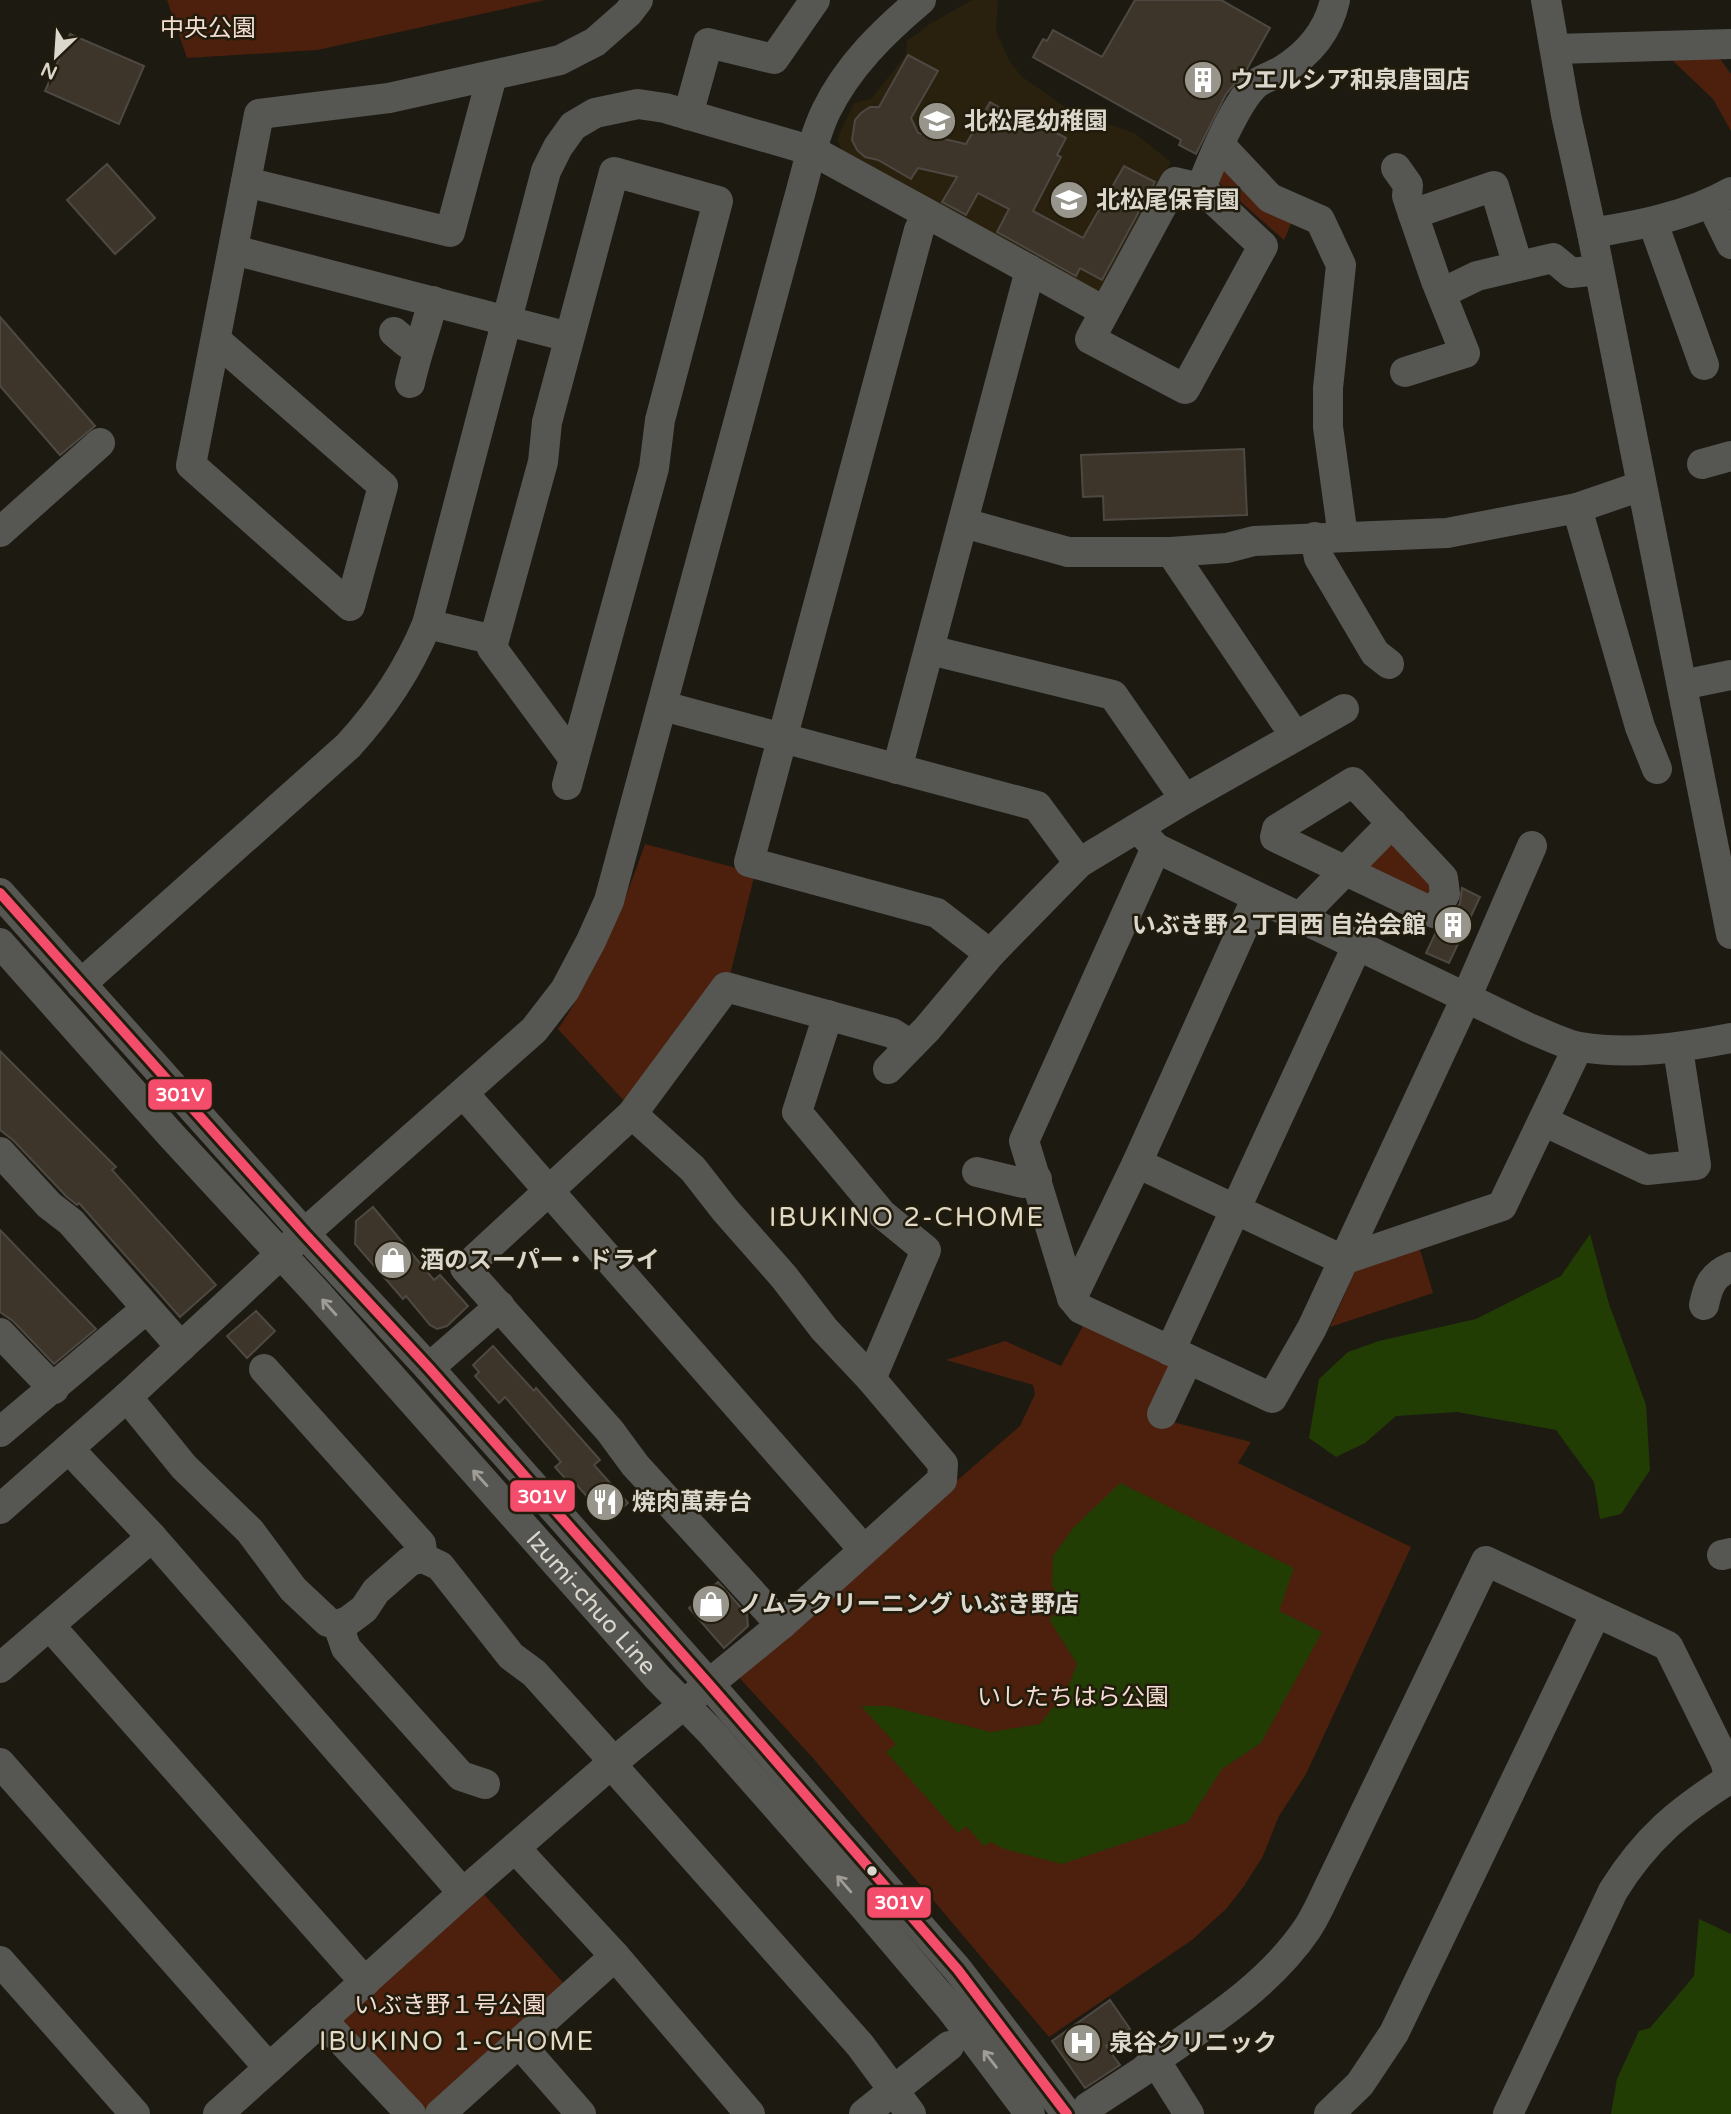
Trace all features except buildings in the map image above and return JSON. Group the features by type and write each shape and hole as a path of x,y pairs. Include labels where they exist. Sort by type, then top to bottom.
{"street":[{"path":"216,340 383,486 350,606 191,465 259,114 389,98 560,60 595,42 628,13 638,0"},
{"path":"688,115 708,43 774,59 815,0"},
{"path":"0,1509 181,1348 281,1254 534,1030 565,990 609,901 825,113 850,71 878,38 921,0"},
{"path":"1200,188 1243,100 1257,83 1297,61 1315,45 1327,24 1335,0"},
{"path":"1546,0 1566,115 1592,233 1731,934"},
{"path":"1555,49 1731,44"},
{"path":"246,182 450,232 492,76"},
{"path":"81,984 348,746 373,719 413,658 427,624 546,171 558,147 573,127 595,113 638,104 665,108 813,151 1104,311"},
{"path":"1220,145 1270,198 1320,220 1341,265 1328,388 1329,537 1319,558 1357,644 1389,664"},
{"path":"1396,168 1408,185 1407,196 1436,282 1443,293 1469,362 1416,361"},
{"path":"614,172 718,201 660,419 654,468 570,772 492,648 494,640 543,462 547,422 614,172"},
{"path":"1413,214 1490,175 1518,267"},
{"path":"1175,181 1200,188 1263,246 1185,389 1090,339 1175,181"},
{"path":"1592,233 1653,223 1721,198 1731,244"},
{"path":"927,214 919,230 749,862 937,914 990,954"},
{"path":"1653,223 1698,319 1704,365"},
{"path":"234,250 569,337"},
{"path":"1443,293 1477,276 1553,258 1571,273 1599,270"},
{"path":"897,769 1030,271"},
{"path":"410,383 406,339 426,331 433,301"},
{"path":"0,532 100,443"},
{"path":"964,523 1068,552 1171,552 1227,548 1254,541 1447,533 1577,508 1641,486"},
{"path":"1577,508 1597,612 1631,730 1657,769"},
{"path":"1171,552 1295,736"},
{"path":"427,624 494,640"},
{"path":"930,650 1113,695 1185,799"},
{"path":"1682,685 1731,675"},
{"path":"663,706 1037,806 1079,863"},
{"path":"1344,709 1185,799 1147,838 1024,1141 1073,1298 1080,1309 1272,1398 1312,1328 1466,998 1532,846"},
{"path":"1353,782 1443,878 1445,894 1434,913 1346,871 1275,837 1277,829 1353,782"},
{"path":"1299,918 1392,823"},
{"path":"888,1069 990,954 1079,863 1147,838 1357,947 1529,1028 1578,1047 1678,1049 1731,1038"},
{"name":"Izumi-chuo Line","path":"0,893 305,1234 429,1368 709,1684 1077,2110"},
{"path":"1073,1298 1257,897"},
{"name":"Izumi-chuo Line","path":"0,943 658,1678 738,1763 951,2009 1030,2114"},
{"path":"1162,1414 1179,1355 1235,1210 1357,947"},
{"path":"781,1625 635,1465 610,1431 465,1268 632,1114 726,987 892,1033 911,1045"},
{"path":"828,1014 797,1112 881,1214 926,1250 871,1379"},
{"path":"1136,1163 1343,1260 1502,1206 1578,1047"},
{"path":"1543,1121 1647,1170 1696,1165 1678,1049"},
{"path":"464,1094 864,1550"},
{"path":"218,2114 463,1893 611,1764 781,1625 942,1479 943,1464 871,1379 824,1329 784,1277 693,1170 632,1114"},
{"path":"0,1152 49,1205 71,1222 181,1348"},
{"path":"977,1172 1023,1183 1037,1179"},
{"path":"429,1368 500,1306"},
{"path":"0,1432 146,1309"},
{"path":"0,1334 54,1389"},
{"path":"264,1369 421,1544 423,1558"},
{"path":"127,1397 184,1467 250,1531 293,1589 328,1622 338,1625 364,1609 376,1591 410,1561 423,1558 440,1566 511,1656 543,1683 607,1754 611,1764 860,2045 902,2102"},
{"path":"69,1448 152,1537 463,1893"},
{"path":"0,1668 152,1537"},
{"path":"1077,2110 1143,2071 1231,2007 1276,1967 1307,1929 1486,1561 1668,1646 1731,1778 1656,1832 1612,1891 1508,2114"},
{"path":"1329,2114 1360,2084 1394,2033 1596,1613"},
{"path":"338,1625 346,1648 461,1776 485,1784"},
{"path":"50,1626 365,1982"},
{"path":"0,1763 269,2068"},
{"path":"515,1848 615,1956 750,2114"},
{"path":"440,2114 615,1956"},
{"path":"0,1961 135,2114"},
{"path":"322,2020 411,2114"},
{"path":"519,2043 581,2114"},
{"path":"863,2114 902,2102 949,2046"},
{"path":"1155,2060 1189,2114"}],"shaded area":[{"path":"972,0 998,0 996,31 1009,60 1021,76 1071,111 1134,133 1171,162 1103,302 843,153 837,139 854,103 871,99 906,55 907,41 930,24"},
{"path":"1590,1234 1609,1304 1646,1405 1650,1470 1621,1514 1600,1519 1594,1482 1556,1430 1457,1412 1396,1416 1365,1443 1336,1457 1309,1438 1319,1379 1348,1352 1379,1341 1476,1319 1561,1276"},
{"path":"1120,1483 1294,1568 1279,1611 1322,1632 1261,1743 1222,1769 1188,1822 1062,1864 1004,1849 991,1842 984,1846 966,1826 958,1833 886,1752 896,1744 861,1706 889,1706 991,1732 1040,1724 1067,1690 1077,1664 1049,1619 1065,1608 1052,1585 1053,1556 1074,1527"},
{"path":"1699,1919 1731,1934 1731,2114 1611,2114 1617,2079 1639,2031 1650,2028 1694,1976"}],"green space":[{"name":"中央公園","path":"167,0 545,0 317,50 187,58"},
{"path":"1718,56 1731,74 1731,131 1713,99 1670,58"},
{"path":"1218,165 1293,219 1284,240 1216,180"},
{"path":"1397,839 1435,879 1431,899 1364,863"},
{"path":"645,844 755,873 729,979 626,1103 558,1029 608,940"},
{"path":"1418,1243 1433,1293 1330,1327 1358,1265"},
{"name":"いしたちはら公園","path":"1084,1324 1173,1365 1153,1417 1251,1442 1238,1463 1411,1547 1306,1774 1279,1816 1263,1856 1244,1886 1226,1909 1192,1940 1049,2037 812,1757 735,1673 1020,1426 1035,1394 1033,1385 946,1360 1005,1341 1061,1366"},
{"name":"いぶき野１号公園","path":"481,1891 567,1987 427,2114 417,2114 331,2024"}],"transit line":[{"name":"301V","path":"0,893 305,1234 429,1368 709,1684 958,1970 1067,2114"}],"place":[{"name":"ウエルシア和泉唐国店","path":"1203,80"},
{"name":"北松尾幼稚園","path":"937,121"},
{"name":"北松尾保育園","path":"1069,200"},
{"name":"いぶき野２丁目西 自治会館","path":"1453,925"},
{"name":"酒のスーパー・ドライ","path":"393,1260"},
{"name":"焼肉萬寿台","path":"605,1502"},
{"name":"ノムラクリーニング いぶき野店","path":"711,1604"},
{"name":"泉谷クリニック","path":"1082,2043"}],"district":[{"name":"IBUKINO 2-CHOME","path":"907,1217"},
{"name":"IBUKINO 1-CHOME","path":"457,2041"}]}
